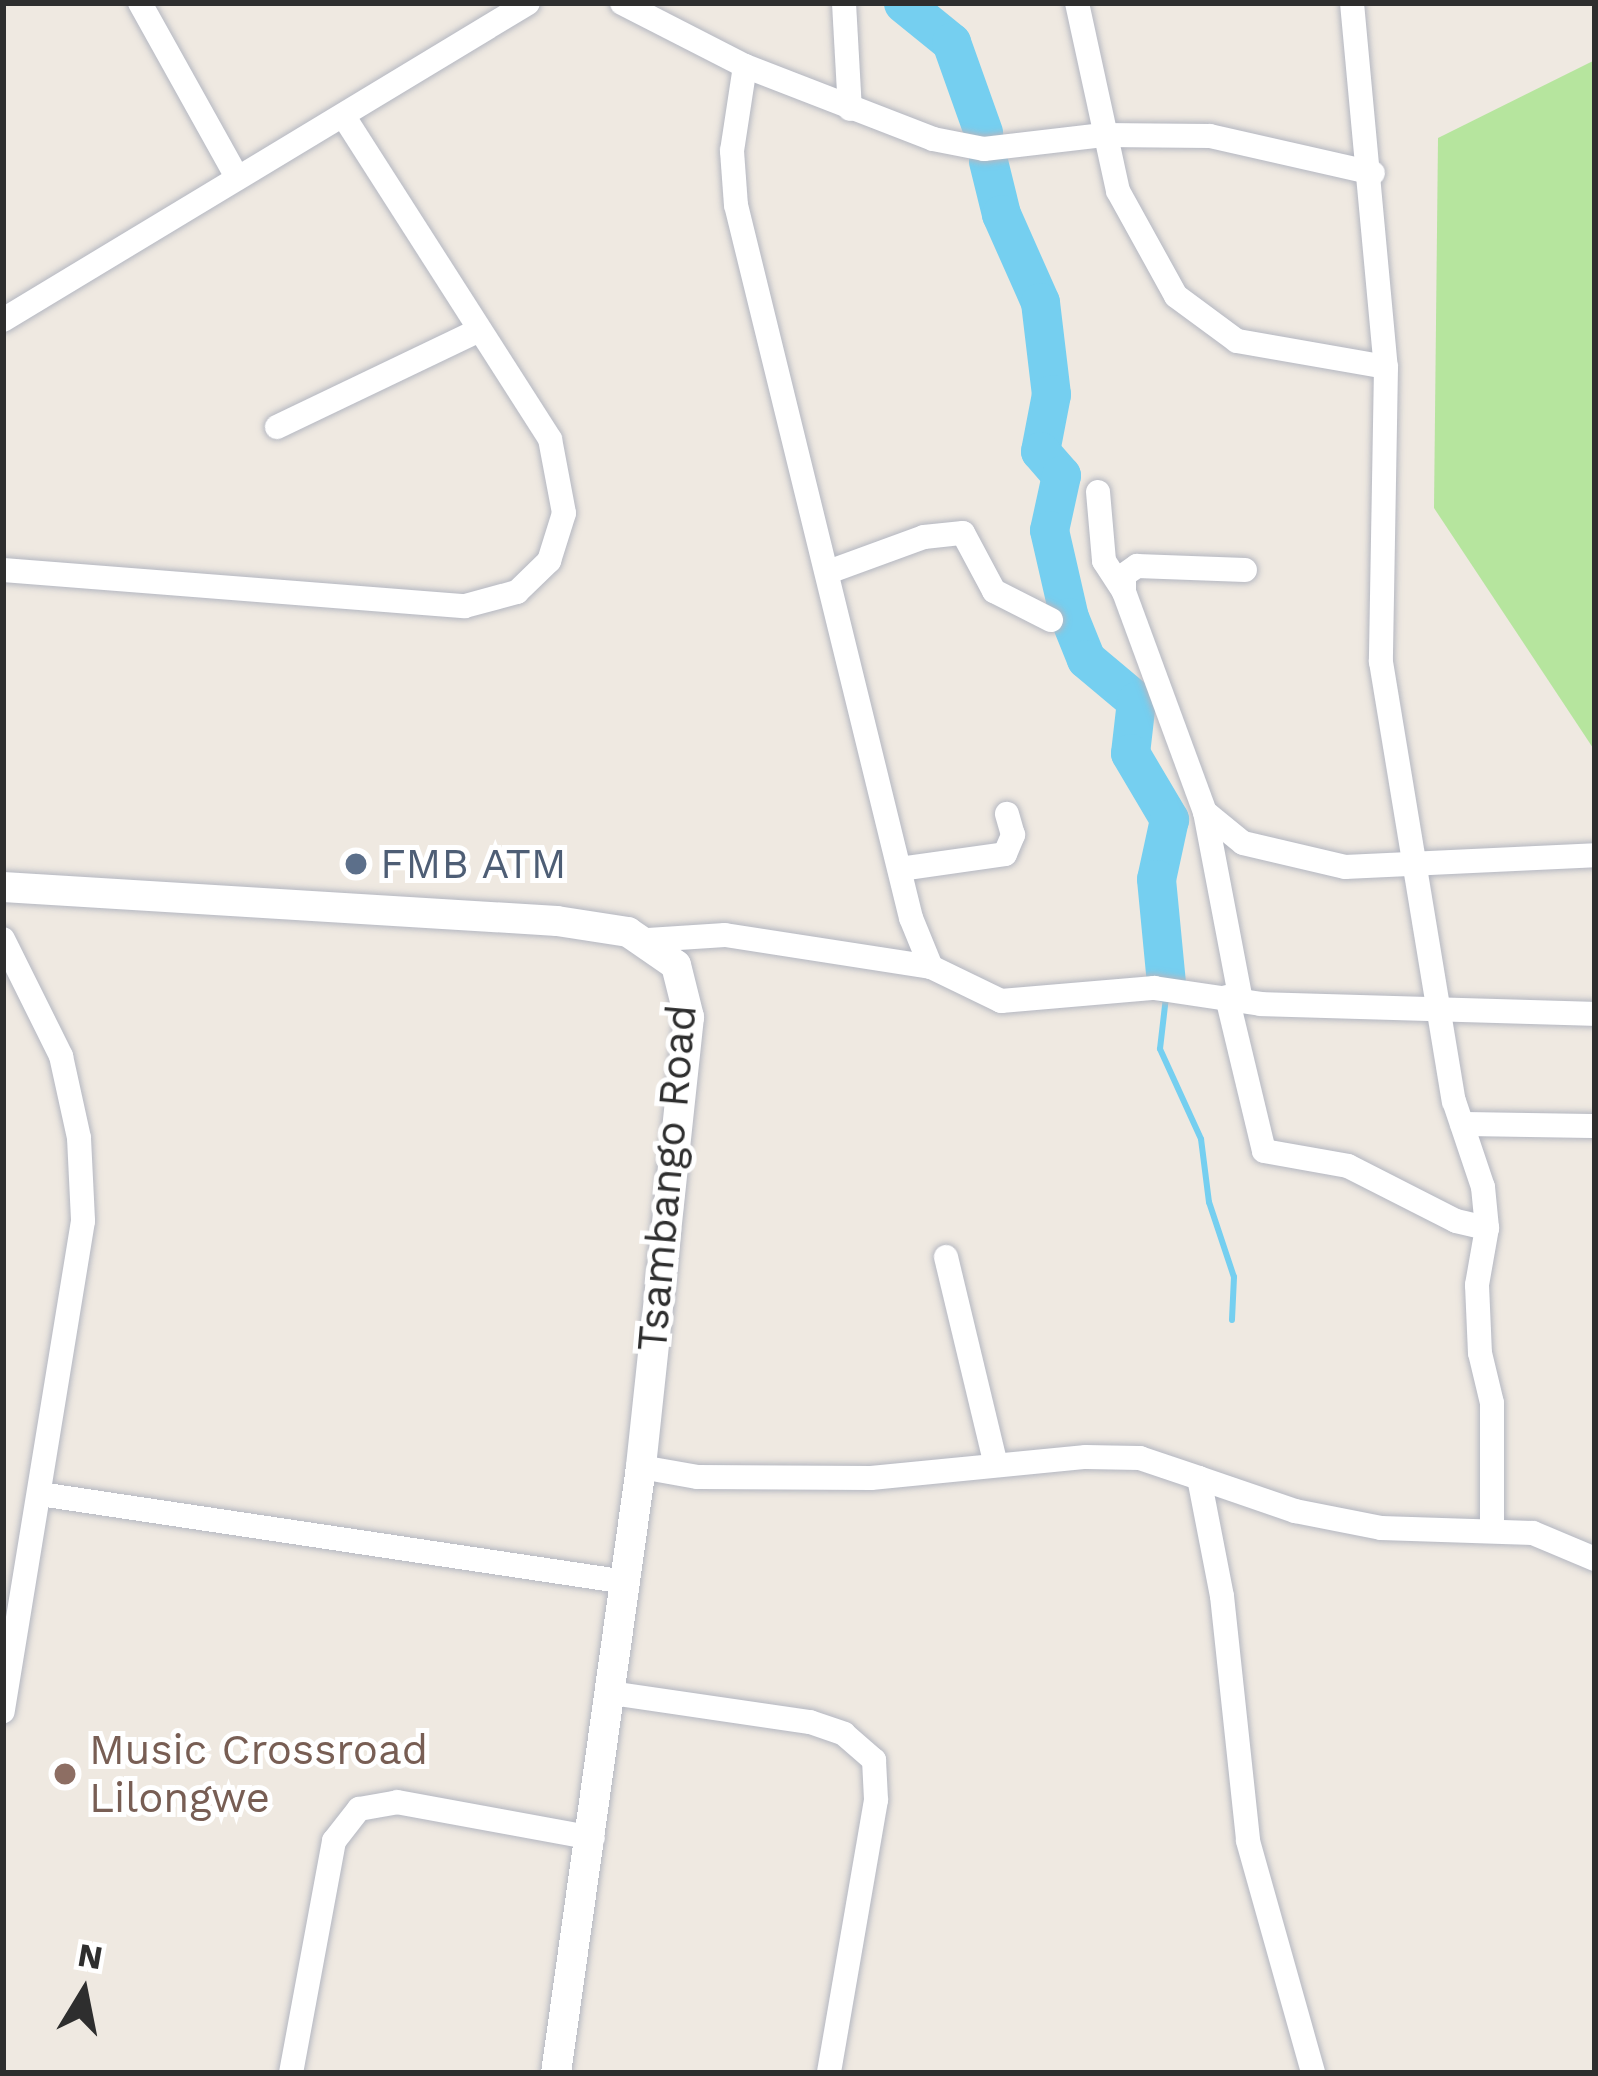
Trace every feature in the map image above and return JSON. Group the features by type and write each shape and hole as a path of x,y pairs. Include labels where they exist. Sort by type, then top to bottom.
{"street":[{"path":"140,3 235,174"},
{"path":"3,320 235,174 344,117 528,3"},
{"path":"622,3 745,66 850,109 984,149 1102,135 1210,136 1373,173"},
{"path":"844,3 850,109"},
{"path":"1077,3 1102,135 1118,191 1190,312 1237,341 1386,367"},
{"path":"1352,3 1373,173 1386,367 1381,662 1462,1124 1487,1228 1477,1285 1480,1353 1492,1402 1492,1528"},
{"path":"745,66 732,151 736,205 831,571 900,869 931,967"},
{"path":"3,570 402,605 466,606 517,592 561,536 564,490 550,439 344,117"},
{"path":"277,427 477,331"},
{"path":"1098,492 1100,544 1124,592 1205,812 1264,1150 1348,1166 1456,1221 1487,1228"},
{"path":"831,571 924,537 963,532 994,591 1051,620"},
{"path":"1124,592 1124,574 1137,566 1245,570"},
{"path":"1205,812 1254,846 1345,867 1595,855"},
{"path":"900,869 1005,854 1013,836 1007,814"},
{"path":"3,887 422,908 601,926 648,940 725,935 931,967 1001,1000 1154,988 1234,998 1595,1014"},
{"path":"3,939 61,1056 79,1138 83,1221 3,1712"},
{"name":"Tsambango Road","path":"556,2073 593,1838 641,1466 689,1017 676,965 648,940"},
{"path":"1462,1124 1595,1126"},
{"path":"946,1257 995,1461"},
{"path":"641,1466 698,1477 871,1478 995,1461 1140,1458 1295,1511 1381,1528 1492,1528 1533,1533 1595,1559"},
{"path":"1199,1478 1222,1596 1248,1841 1313,2073"},
{"path":"40,1494 626,1582"},
{"path":"611,1693 810,1722 844,1734 874,1760 876,1800 829,2073"},
{"path":"290,2073 334,1841 359,1809 397,1802 593,1838"}],"green space":[{"path":"1595,60 1595,751 1434,508 1438,138"}],"waterway":[{"path":"903,3 951,42 983,132"},
{"path":"988,161 1001,214 1040,302 1051,394 1040,451 1061,475 1049,530 1069,617 1086,659 1136,701 1130,753 1169,819 1156,879 1166,983"},
{"path":"1166,997 1160,1049 1201,1139 1209,1202 1234,1277 1232,1320"}],"place":[{"name":"FMB ATM","path":"356,864"},
{"name":"Music Crossroad Lilongwe","path":"65,1774"}]}
